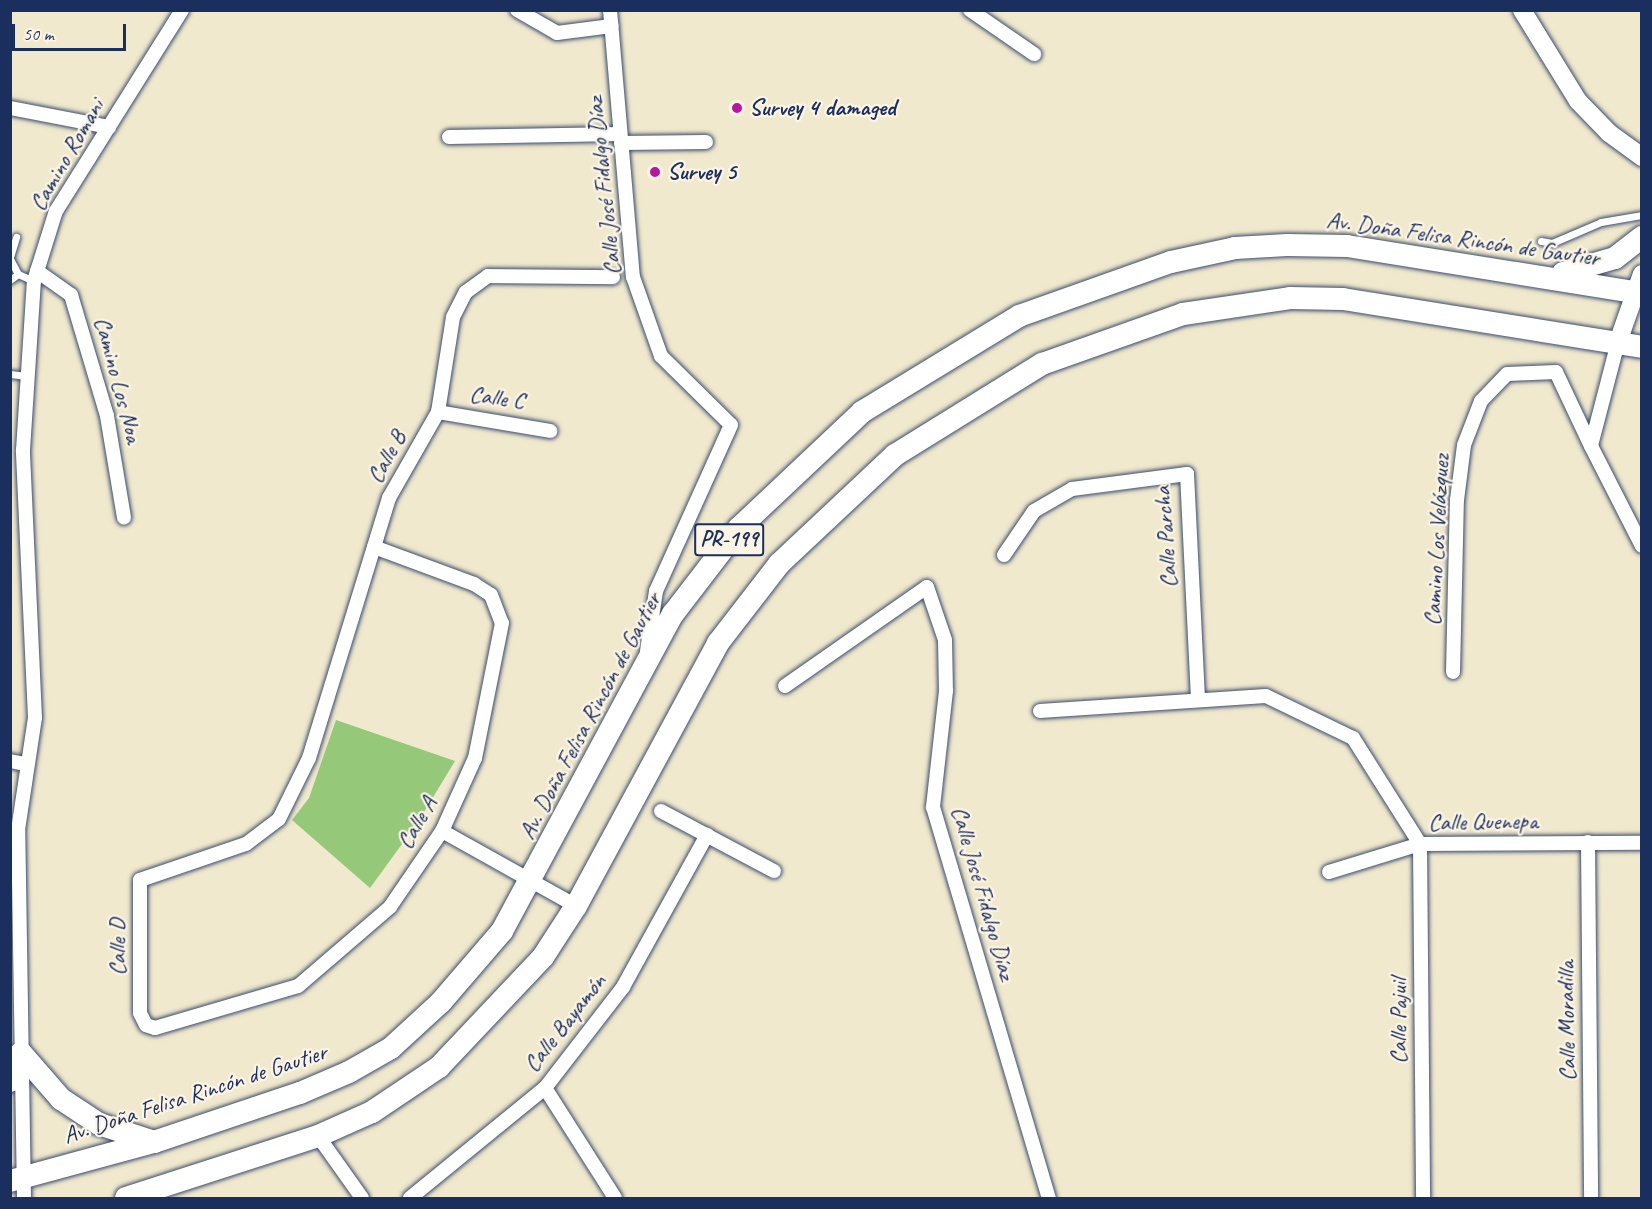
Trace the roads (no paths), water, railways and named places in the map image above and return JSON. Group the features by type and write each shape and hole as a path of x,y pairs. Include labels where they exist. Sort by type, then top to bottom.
{"main road":[{"path":"1548,275 1595,267 1615,258 1641,237"},
{"name":"Av. Doña Felisa Rincón de Gautier","path":"21,1189 300,1093 349,1072 391,1048 441,1002 502,931 532,881 673,614 738,528 862,412 1019,316 1160,265 1235,248 1347,246 1639,286"},
{"name":"PR-199","path":"126,1198 318,1136 372,1112 439,1067 543,957 576,906 718,643 778,564 895,455 1042,364 1183,314 1290,298 1342,299 1641,347"},
{"path":"10,1081 21,1053 61,1099 99,1125 154,1142"}],"street":[{"name":"Camino Romani","path":"21,1189 18,830 26,764 35,718 22,450 36,276 56,211 182,10"},
{"path":"517,10 557,33 612,26"},
{"name":"Calle José Fidalgo Díaz","path":"610,10 633,277 661,356 731,425 656,591 644,668"},
{"path":"969,10 1034,54"},
{"path":"1522,10 1578,101 1609,133 1641,157"},
{"path":"10,108 109,127"},
{"path":"449,138 621,138 706,142"},
{"name":"Camino Los Noa","path":"36,276 71,295 107,416 124,518"},
{"name":"Calle B","path":"140,880 246,844 279,819 309,758 389,498 438,412 453,317 466,292 488,276 613,277"},
{"path":"1639,286 1618,342 1591,446 1641,546"},
{"name":"Camino Los Velázquez","path":"1454,672 1457,500 1464,445 1481,401 1507,374 1556,372 1591,446"},
{"name":"Calle C","path":"438,412 550,431"},
{"name":"Calle Parcha","path":"1004,555 1034,511 1072,489 1187,474 1198,700"},
{"name":"Calle A","path":"140,1013 146,1025 155,1028 298,986 390,907 442,831 475,758 502,622 491,595 474,584 375,547"},
{"name":"Calle José Fidalgo Díaz","path":"785,686 927,587 945,640 946,691 933,807 1049,1198"},
{"path":"1040,711 1266,696 1353,738 1420,844"},
{"path":"10,761 26,764"},
{"path":"662,811 774,871"},
{"path":"442,831 576,906"},
{"name":"Calle Bayamón","path":"410,1198 545,1088 623,987 707,835"},
{"name":"Calle Moradilla","path":"1588,842 1591,1198"},
{"name":"Calle Quenepa","path":"1329,872 1420,844 1641,843"},
{"name":"Calle Pajuil","path":"1420,844 1423,1198"},
{"name":"Calle D","path":"140,880 140,1013"},
{"path":"545,1088 615,1198"},
{"path":"318,1136 362,1198"}],"lane":[{"path":"1542,241 1552,243 1601,222 1641,215"},
{"path":"16,237 10,258 18,274"},
{"path":"10,280 18,274 36,276"},
{"path":"10,374 27,376"}],"place":[{"name":"Survey 4 damaged","path":"737,108"},
{"name":"Survey 5","path":"655,172"}]}
